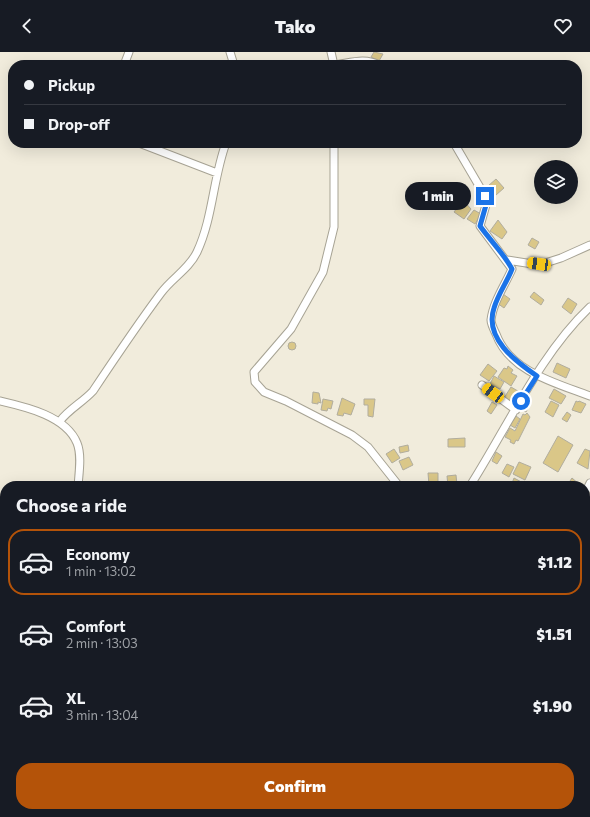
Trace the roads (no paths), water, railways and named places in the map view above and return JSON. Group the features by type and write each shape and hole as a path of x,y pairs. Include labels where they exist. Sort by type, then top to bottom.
{"street":[{"path":"153,148 217,173"},
{"path":"60,421 66,414 85,400 94,391 161,292 192,260 198,250 210,209 217,173 224,148"},
{"path":"334,148 334,227 323,272 291,329 254,372 255,382 264,392 286,401 352,435 368,447 395,481"},
{"path":"457,148 485,196 486,205 480,226 494,247 507,260 512,269 494,308 491,322 505,351 520,365 537,376 590,396"},
{"path":"507,260 539,264 561,258 590,245"},
{"path":"473,481 537,376 574,322 590,307"},
{"path":"482,385 516,410"},
{"path":"0,402 49,416 60,421 77,444 78,481"}]}
